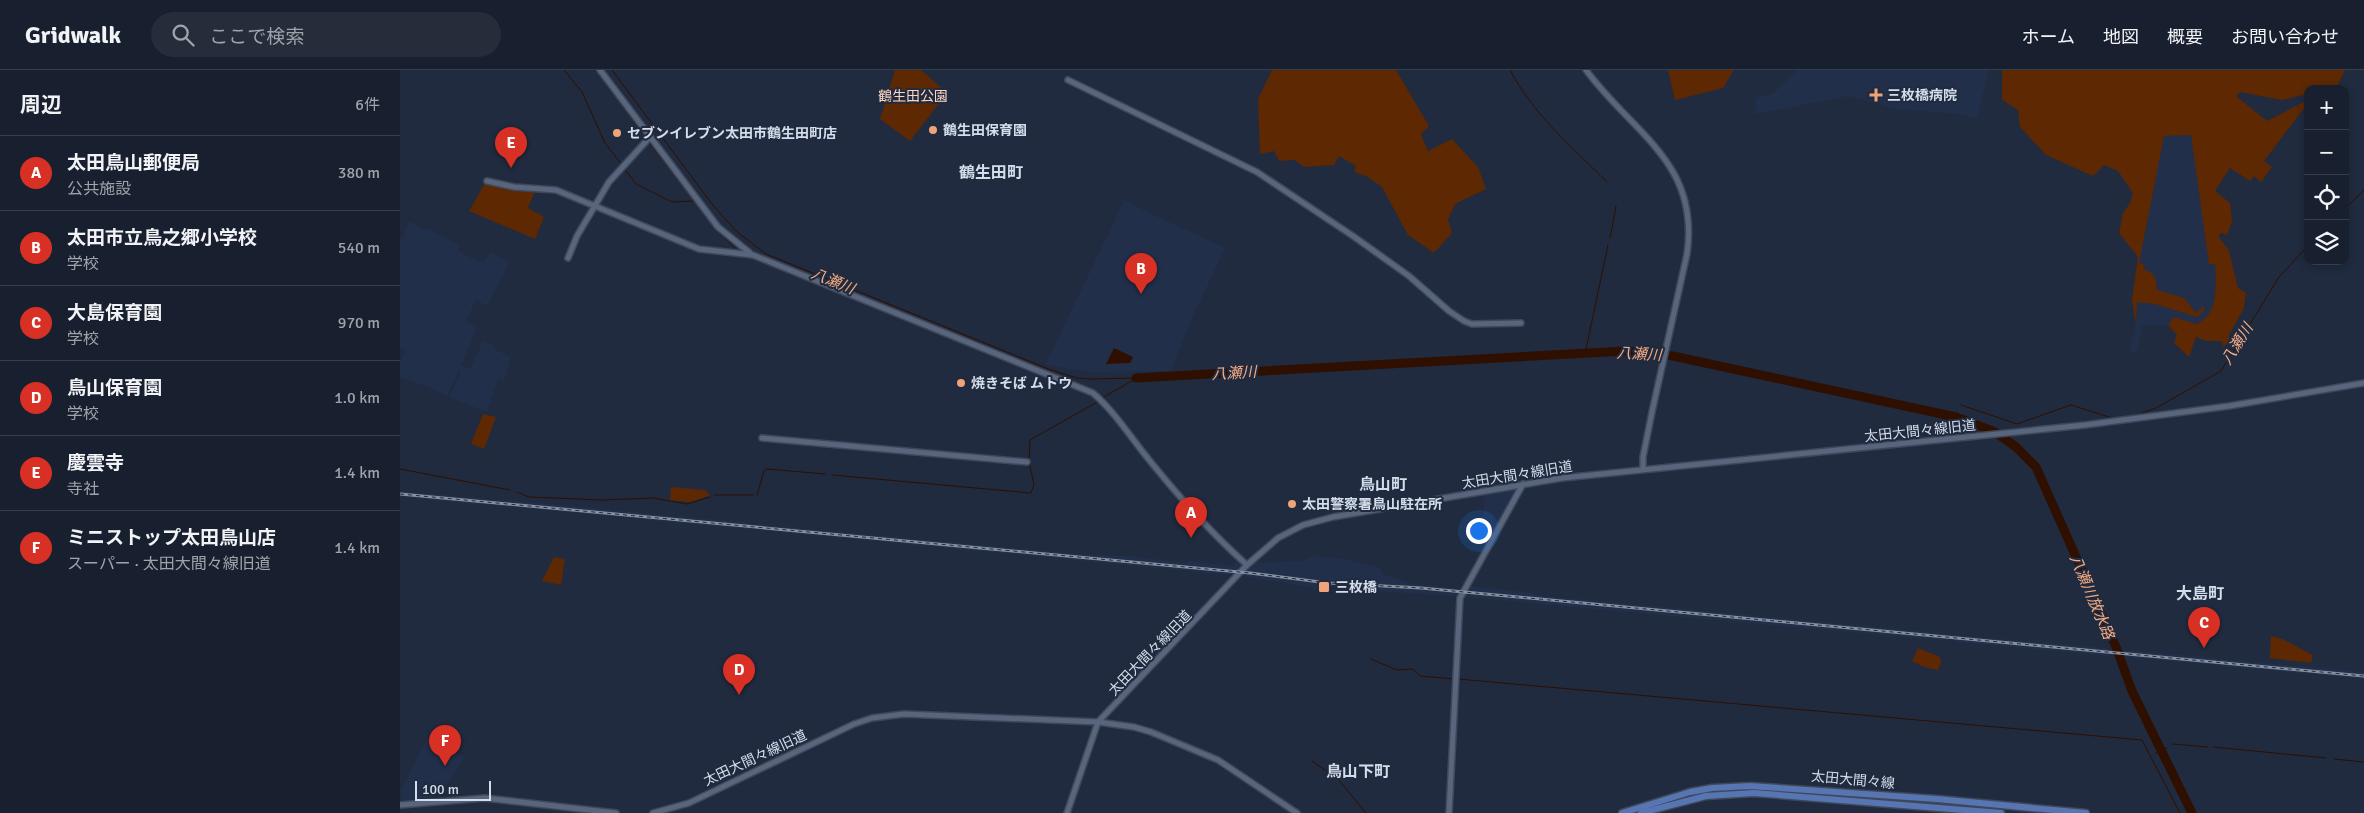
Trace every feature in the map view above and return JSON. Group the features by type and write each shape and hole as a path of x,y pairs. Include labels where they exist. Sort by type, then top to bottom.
{"main road":[{"name":"太田大間々線","path":"1622,813 1690,792 1750,786 1937,799 2086,813"},
{"name":"太田大間々線","path":"1641,813 1706,796 1754,792 2001,813"}],"street":[{"path":"600,70 718,227 753,255"},
{"path":"1586,70 1669,163 1685,196 1688,215 1688,246 1643,457 1643,469"},
{"path":"1068,80 1257,172 1409,276 1443,306 1464,321 1472,324 1521,323"},
{"path":"568,258 577,236 613,176 650,137"},
{"path":"487,181 514,187 556,190 699,249 753,255 1093,393 1112,412 1166,481 1214,534 1247,565"},
{"name":"太田大間々線旧道","path":"653,813 689,803 849,726 872,718 904,714 1098,722 1247,565 1278,538 1303,524 1333,516 1523,484 1643,469 2010,433 2229,406 2364,383"},
{"path":"762,438 1026,462"},
{"path":"1449,813 1460,598 1523,484"},
{"path":"1067,813 1098,722 1151,732 1205,754 1235,771 1298,813"},
{"path":"400,805 485,798 616,813"}],"shaded area":[{"name":"三枚橋病院","path":"1798,70 1989,70 1977,119 1959,114 1895,109 1848,96 1755,114 1756,98 1772,94"},
{"path":"2197,132 2215,257 2216,287 2214,303 2208,318 2197,324 2174,317 2168,325 2143,325 2136,353 2129,351 2136,325 2132,300 2136,271 2159,134"},
{"path":"1124,201 1225,248 1192,318 1171,371 1090,372 1045,365"},
{"path":"409,221 460,245 458,250 469,257 483,262 492,252 509,263 487,306 476,300 466,321 477,328 461,365 470,369 483,341 494,345 494,349 511,357 504,381 498,379 487,412 449,397 461,372 459,371 447,396 400,377 400,362 406,350 400,347 400,237 403,238"},
{"path":"1114,348 1133,357 1130,363 1106,364"},
{"path":"1516,487 1517,490 1487,542 1485,524 1482,518 1484,508 1483,493"},
{"path":"400,491 510,501 510,505 509,507 400,497"},
{"path":"514,501 751,523 754,530 514,507"},
{"path":"754,524 1077,554 1130,556 1186,563 1189,561 1234,566 1235,561 1240,566 1233,575 756,530"},
{"path":"1315,556 1346,559 1377,567 1382,570 1381,573 1413,584 1462,589 1455,596 1373,591 1328,585 1327,592 1309,587 1242,576 1255,563 1301,561"},
{"path":"1470,586 1533,593 1534,595 1949,634 1949,641 1464,597"},
{"path":"1955,635 2107,648 2110,656 1956,642"},
{"path":"2123,650 2217,658 2217,665 2133,658 2126,656"},
{"path":"2220,659 2364,672 2364,679 2220,666"},
{"path":"427,738 464,757 444,789 436,791 430,799 402,801 400,792"}],"green space":[{"name":"鶴生田公園","path":"895,70 921,70 947,93 910,141 880,119"},
{"path":"1272,70 1396,70 1429,126 1421,134 1428,151 1452,139 1478,167 1486,189 1455,204 1448,220 1452,233 1434,253 1408,235 1382,187 1366,176 1354,172 1356,166 1339,156 1334,165 1304,167 1295,160 1279,161 1274,151 1260,154 1258,99"},
{"path":"1668,70 1734,70 1723,88 1675,100"},
{"path":"2002,70 2345,70 2338,85 2304,85 2304,96 2282,100 2240,92 2236,96 2267,121 2304,102 2304,108 2264,161 2272,167 2261,182 2254,176 2250,181 2230,168 2215,191 2230,203 2232,221 2227,235 2220,233 2219,237 2229,251 2238,288 2246,293 2244,308 2229,335 2229,342 2223,347 2222,341 2207,341 2196,337 2189,357 2174,343 2177,335 2168,325 2174,317 2196,324 2203,320 2209,314 2212,307 2216,281 2215,264 2209,264 2191,135 2164,136 2139,263 2145,264 2143,269 2154,276 2157,290 2184,298 2196,313 2205,305 2203,312 2197,317 2155,304 2137,302 2136,325 2132,300 2138,257 2119,233 2123,213 2130,203 2133,193 2118,171 2104,165 2093,176 2046,155 2020,127 2018,110 2002,100"},
{"path":"485,183 516,191 535,191 528,208 544,217 535,239 469,211"},
{"path":"483,414 496,417 484,449 471,444"},
{"path":"671,487 705,490 710,495 691,502 670,500"},
{"path":"554,557 565,559 561,585 542,581"},
{"path":"2271,636 2282,639 2313,655 2311,663 2270,658"},
{"path":"1918,648 1940,657 1941,662 1938,670 1924,667 1912,661"}],"waterway":[{"path":"564,70 582,92 605,143 622,165"},
{"path":"596,70 646,138"},
{"name":"八瀬川","path":"612,70 712,204 737,232 766,254 1051,370 1077,378 1136,378"},
{"path":"1510,70 1519,86 1542,116 1607,182"},
{"path":"648,141 712,224 735,248"},
{"path":"624,168 636,184 672,202 693,201"},
{"name":"八瀬川","path":"2349,205 2364,190"},
{"path":"1610,238 1616,206"},
{"path":"1585,354 1608,245"},
{"name":"八瀬川","path":"2142,413 2156,408 2221,371 2279,277 2304,250"},
{"name":"八瀬川","path":"1136,378 1625,351 1673,356 1956,417 1995,432 2016,447 2036,467 2116,647 2132,691 2192,813"},
{"path":"1102,398 1135,379"},
{"path":"832,475 1031,493 1034,484 1029,462 1030,440 1099,401"},
{"name":"八瀬川","path":"1961,405 2017,424 2071,405 2109,417"},
{"name":"八瀬川","path":"1956,417 1957,412"},
{"path":"400,469 510,490"},
{"path":"757,495 764,471 767,469 825,474"},
{"path":"517,492 529,497 602,500 653,498 687,504 710,497"},
{"path":"714,495 753,495"},
{"path":"1371,659 1397,670 1413,669 1420,676 1454,679"},
{"path":"1458,679 2142,740 2180,813"},
{"path":"2172,744 2208,747"},
{"path":"2213,747 2326,758"},
{"name":"八瀬川放水路","path":"2156,753 2167,748"},
{"path":"2334,759 2364,762"},
{"path":"1312,761 1338,779 1366,813"}],"railway":[{"path":"400,494 1250,573 1328,583 1421,588 2364,676"}],"place":[{"name":"三枚橋病院","path":"1876,95"},
{"name":"鶴生田保育園","path":"933,130"},
{"name":"セブンイレブン太田市鶴生田町店","path":"617,133"},
{"name":"慶雲寺","path":"511,168"},
{"name":"太田市立鳥之郷小学校","path":"1141,294"},
{"name":"焼きそば ムトウ","path":"961,383"},
{"name":"太田警察署鳥山駐在所","path":"1292,504"},
{"name":"太田鳥山郵便局","path":"1191,538"},
{"name":"三枚橋","path":"1324,587"},
{"name":"大島保育園","path":"2204,648"},
{"name":"鳥山保育園","path":"739,695"},
{"name":"ミニストップ太田鳥山店","path":"445,766"}],"district":[{"name":"鶴生田町","path":"991,173"},
{"name":"鳥山町","path":"1383,485"},
{"name":"大島町","path":"2200,594"},
{"name":"鳥山下町","path":"1358,772"}]}
